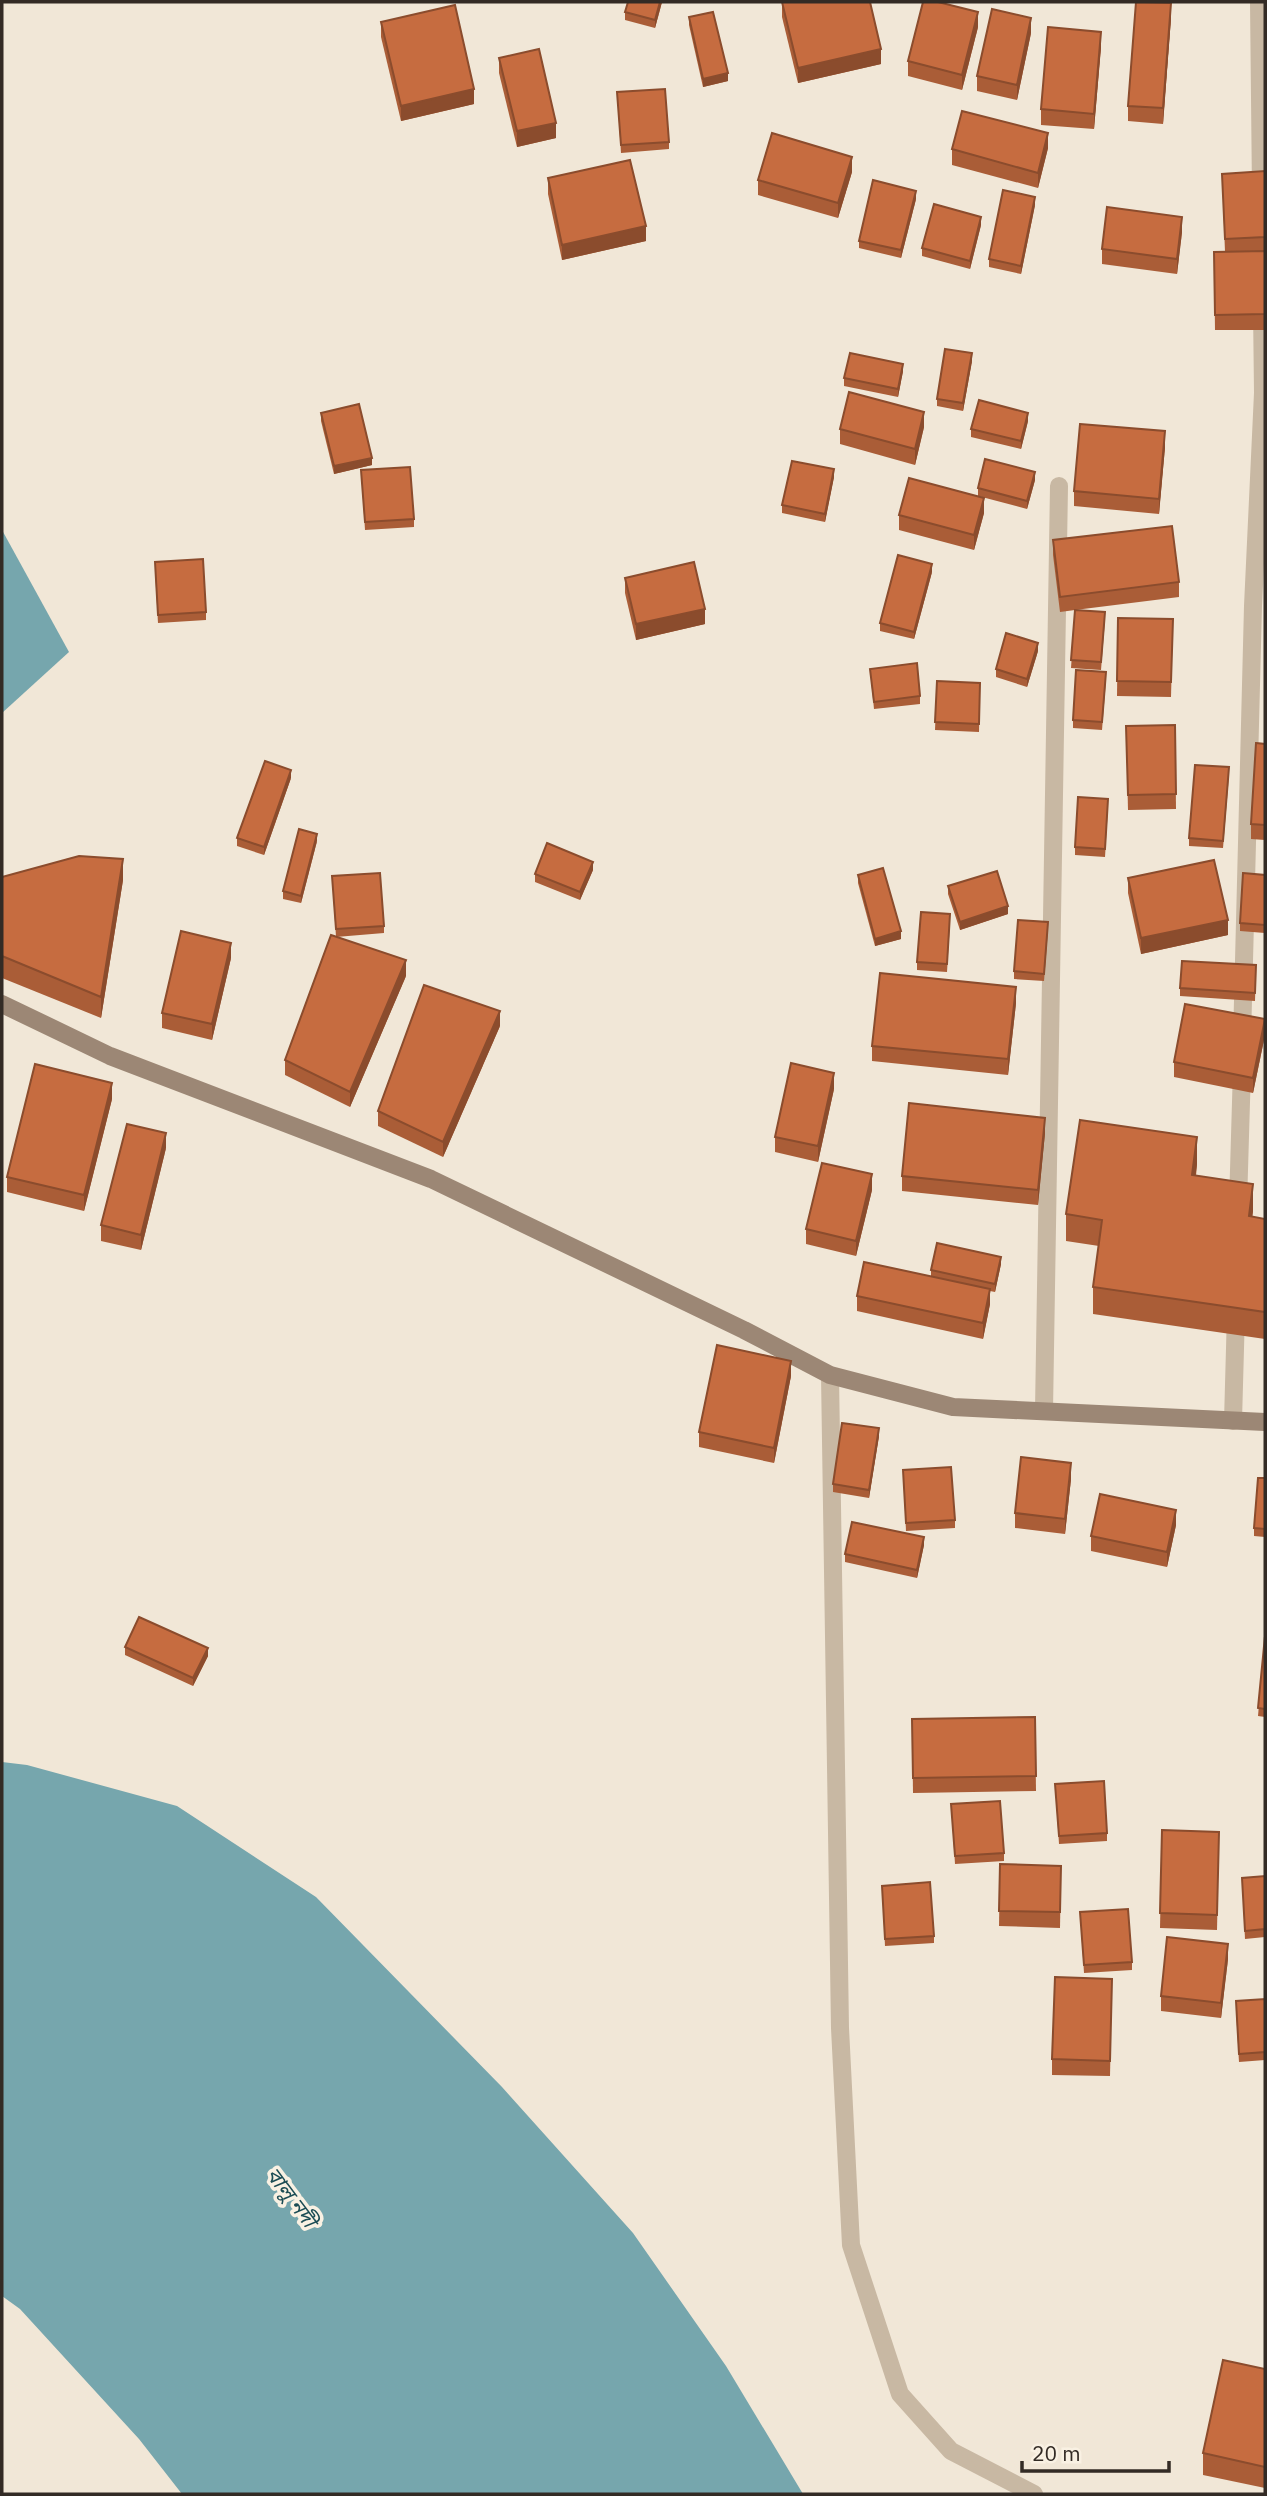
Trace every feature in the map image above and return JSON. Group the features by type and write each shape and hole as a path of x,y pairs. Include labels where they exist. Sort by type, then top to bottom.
{"street":[{"path":"1258,2 1261,211"},
{"path":"1238,1228 1253,607 1263,393 1262,295"},
{"path":"1044,1411 1059,486"},
{"path":"2,1004 110,1056 431,1179 744,1329 830,1375 953,1407 1265,1422"},
{"path":"1233,1421 1236,1297"},
{"path":"830,1375 840,2028 851,2245 900,2394 951,2451 1034,2494"}],"water":[{"path":"2,530 69,652 2,713"},
{"name":"বালু নদী","path":"2,1762 27,1765 177,1806 316,1897 502,2087 633,2233 726,2366 803,2494 182,2494 139,2439 20,2309 2,2296"}],"building":[{"path":"628,2 660,2 655,20 625,12"},
{"path":"782,2 870,2 881,49 798,68"},
{"path":"923,2 938,2 978,12 962,75 908,61"},
{"path":"1136,2 1171,3 1163,108 1128,106"},
{"path":"455,5 474,89 401,106 381,22"},
{"path":"992,9 1031,18 1017,85 977,76"},
{"path":"713,12 728,73 703,79 689,17"},
{"path":"1048,27 1101,32 1094,114 1041,109"},
{"path":"539,49 556,123 517,131 499,58"},
{"path":"665,89 669,142 621,145 617,92"},
{"path":"962,111 1048,133 1038,173 952,149"},
{"path":"772,133 852,157 838,203 758,180"},
{"path":"630,160 646,226 562,245 548,178"},
{"path":"1265,171 1265,237 1225,239 1222,174"},
{"path":"873,180 916,191 901,250 859,241"},
{"path":"1003,190 1035,197 1021,266 989,259"},
{"path":"934,204 981,217 970,261 922,248"},
{"path":"1107,207 1182,217 1177,259 1102,249"},
{"path":"1265,251 1265,314 1215,315 1214,252"},
{"path":"945,349 972,353 963,403 937,399"},
{"path":"850,353 903,364 898,389 844,378"},
{"path":"849,392 924,412 915,449 840,429"},
{"path":"979,400 1028,413 1021,441 971,429"},
{"path":"359,404 372,458 334,466 321,413"},
{"path":"1080,424 1165,431 1159,499 1074,491"},
{"path":"985,459 1035,472 1027,501 978,488"},
{"path":"792,461 834,469 825,514 782,505"},
{"path":"410,467 414,519 365,522 361,470"},
{"path":"909,478 984,498 974,535 899,515"},
{"path":"1172,526 1179,582 1060,597 1053,540"},
{"path":"898,555 932,564 914,632 880,623"},
{"path":"203,559 206,612 158,615 155,562"},
{"path":"694,562 705,609 636,624 625,578"},
{"path":"1075,610 1105,612 1101,662 1071,660"},
{"path":"1118,618 1173,619 1171,682 1117,681"},
{"path":"1006,633 1038,643 1027,679 996,669"},
{"path":"917,663 920,696 874,702 870,669"},
{"path":"1076,670 1106,672 1102,722 1073,720"},
{"path":"937,681 980,683 979,724 935,722"},
{"path":"1175,725 1176,794 1128,795 1126,726"},
{"path":"1256,743 1265,744 1265,825 1251,824"},
{"path":"265,761 291,770 264,847 237,838"},
{"path":"1195,765 1229,767 1223,841 1189,838"},
{"path":"1078,797 1108,799 1105,849 1075,847"},
{"path":"299,829 317,834 301,896 283,891"},
{"path":"547,843 593,862 580,892 535,874"},
{"path":"79,856 123,859 101,997 2,956 2,877"},
{"path":"1214,860 1228,920 1141,938 1128,878"},
{"path":"883,868 901,931 875,939 858,875"},
{"path":"997,871 1008,906 960,922 948,886"},
{"path":"380,873 384,926 336,929 332,876"},
{"path":"1243,873 1265,875 1265,925 1240,923"},
{"path":"921,912 950,914 947,964 917,962"},
{"path":"1018,920 1048,922 1044,974 1014,971"},
{"path":"181,931 231,943 212,1024 162,1013"},
{"path":"331,935 406,960 350,1092 285,1060"},
{"path":"1182,961 1256,965 1255,993 1180,988"},
{"path":"880,973 1016,987 1008,1059 872,1046"},
{"path":"424,985 500,1011 443,1142 378,1111"},
{"path":"1185,1004 1265,1019 1253,1078 1174,1062"},
{"path":"791,1063 834,1073 818,1146 775,1137"},
{"path":"35,1064 112,1083 84,1195 7,1177"},
{"path":"909,1103 1045,1118 1038,1190 902,1176"},
{"path":"1080,1120 1197,1137 1192,1175 1253,1184 1249,1216 1265,1219 1265,1312 1093,1287 1102,1220 1066,1214"},
{"path":"127,1124 166,1133 141,1235 101,1225"},
{"path":"822,1163 872,1174 856,1241 806,1229"},
{"path":"937,1243 1001,1257 995,1284 931,1270"},
{"path":"864,1262 990,1289 983,1323 857,1296"},
{"path":"717,1345 791,1361 774,1448 699,1432"},
{"path":"842,1423 879,1428 869,1490 833,1484"},
{"path":"1021,1457 1071,1463 1065,1519 1015,1513"},
{"path":"951,1467 955,1520 906,1523 903,1470"},
{"path":"1258,1478 1265,1478 1265,1529 1254,1528"},
{"path":"1100,1494 1176,1510 1167,1552 1091,1536"},
{"path":"852,1522 924,1537 917,1570 845,1554"},
{"path":"139,1617 208,1648 193,1678 125,1647"},
{"path":"1265,1636 1265,1709 1258,1708"},
{"path":"1035,1717 1036,1776 913,1778 912,1719"},
{"path":"1104,1781 1107,1833 1059,1836 1055,1784"},
{"path":"1000,1801 1004,1853 955,1856 951,1804"},
{"path":"1162,1830 1219,1832 1217,1915 1160,1913"},
{"path":"1000,1864 1061,1866 1060,1912 999,1911"},
{"path":"1265,1876 1265,1929 1245,1931 1242,1878"},
{"path":"930,1882 934,1936 885,1939 882,1886"},
{"path":"1128,1909 1132,1962 1084,1965 1080,1912"},
{"path":"1167,1937 1228,1944 1221,2003 1161,1996"},
{"path":"1055,1977 1112,1979 1110,2061 1052,2059"},
{"path":"1265,1999 1265,2052 1239,2054 1236,2001"},
{"path":"1223,2360 1265,2369 1265,2467 1203,2453"}]}
